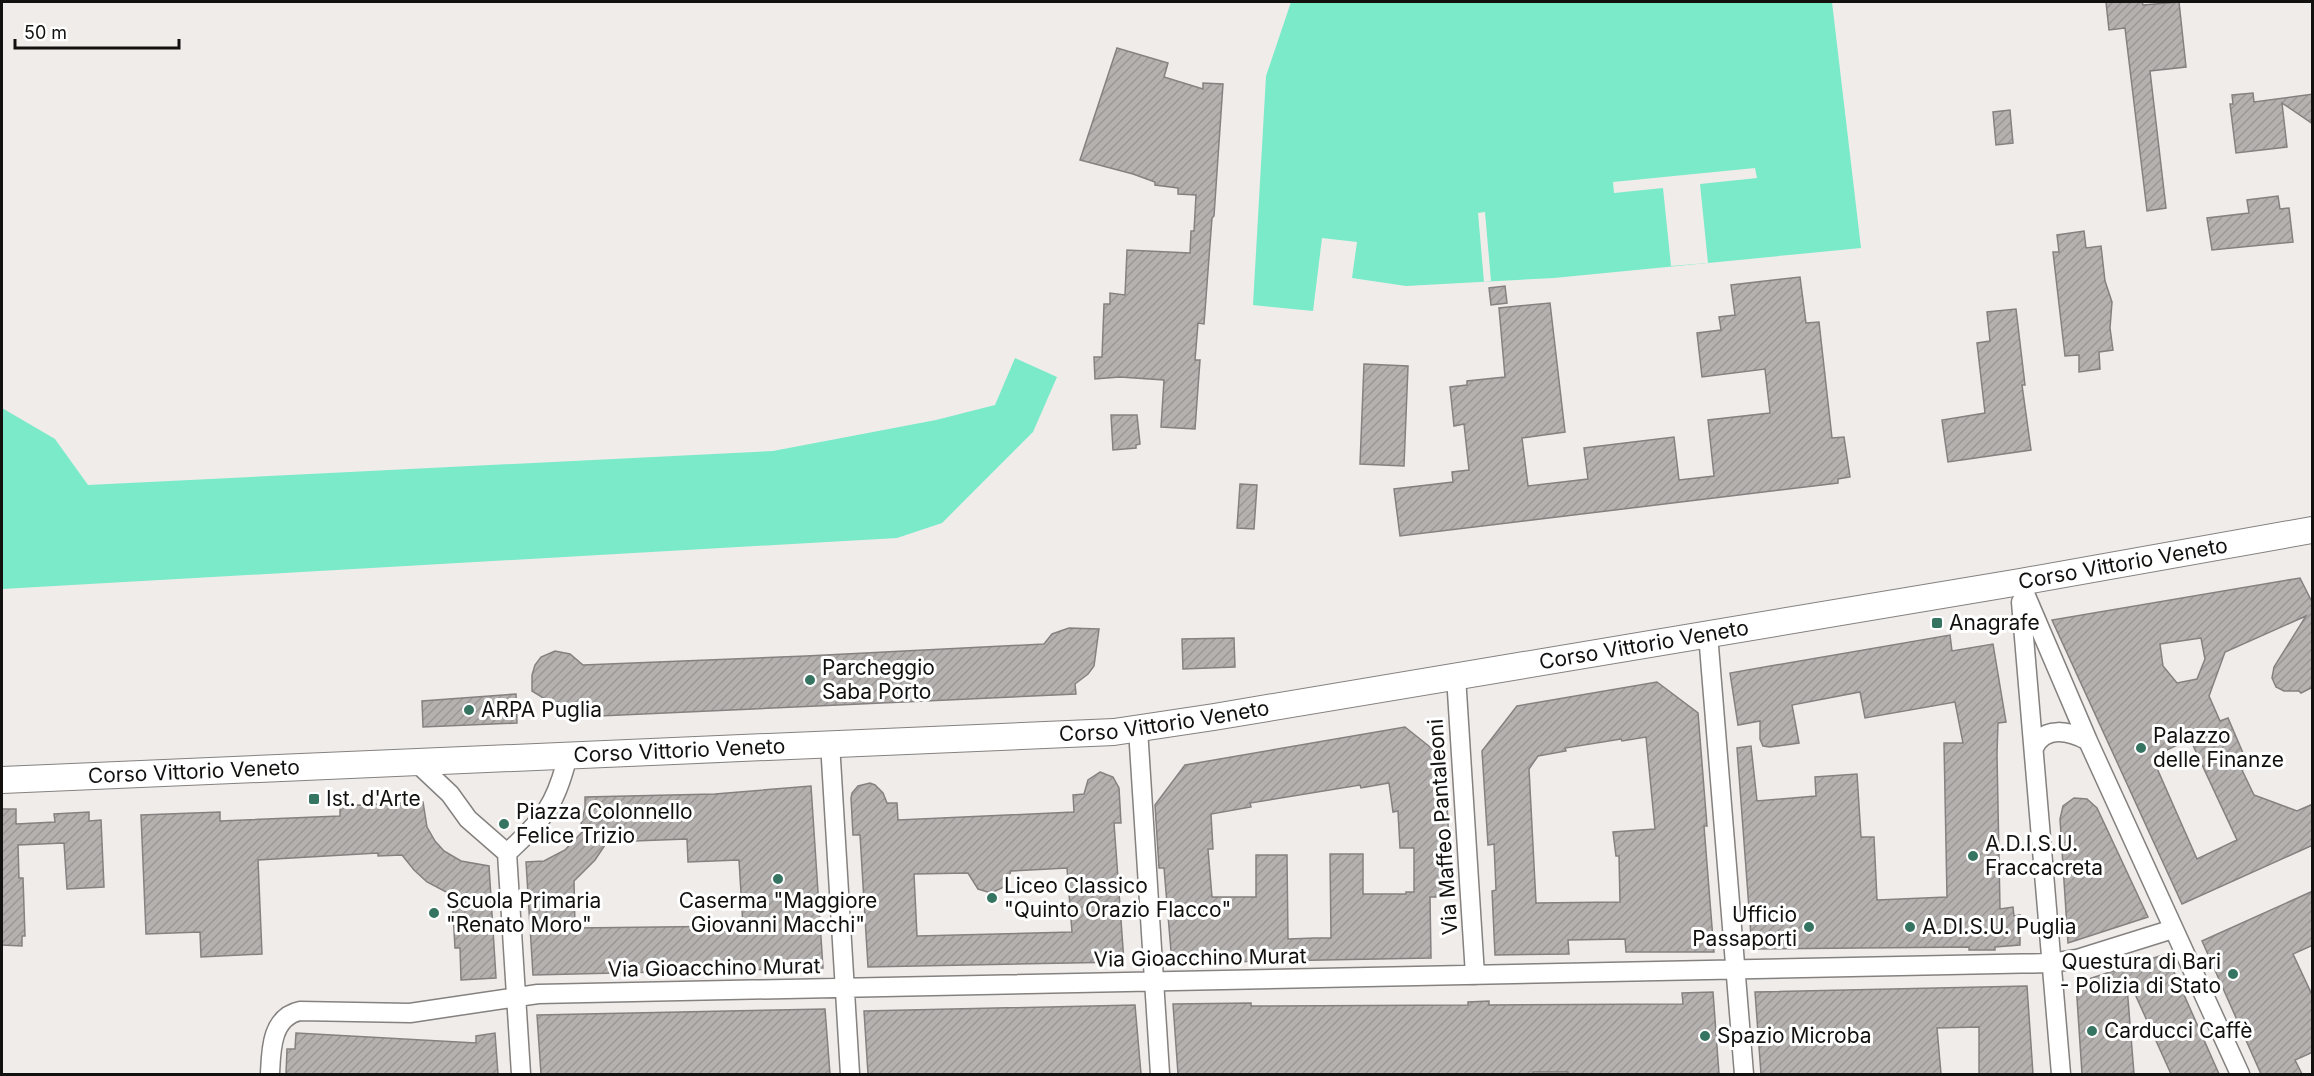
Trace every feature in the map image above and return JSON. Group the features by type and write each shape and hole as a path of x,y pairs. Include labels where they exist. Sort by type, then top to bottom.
{"main road":[{"name":"Corso Vittorio Veneto","path":"2,780 1114,732 2020,582 2312,531"}],"street":[{"path":"2020,582 2034,620 2088,741 2240,1074"},
{"path":"2020,582 2061,1074"},
{"path":"1708,633 1744,1074"},
{"name":"Via Maffeo Pantaleoni","path":"1456,676 1475,975"},
{"path":"1138,729 1160,1074"},
{"path":"2034,748 2037,741 2045,735 2058,732 2074,733 2088,741"},
{"path":"830,744 850,1074"},
{"path":"507,853 535,828 556,798 568,755"},
{"path":"416,762 450,794 468,819 507,853 521,1074"},
{"name":"Via Gioacchino Murat","path":"270,1074 272,1048 277,1029 284,1019 295,1012 410,1013 538,994 2051,963 2077,959 2173,928"}],"shaded area":[{"path":"1291,2 1832,2 1861,248 1554,278 1406,286 1352,278 1357,242 1322,238 1313,311 1253,305 1266,76"},
{"path":"1015,358 1057,377 1033,432 942,523 897,538 2,589 2,408 55,439 88,485 773,451 936,420 995,405"}],"pier":[{"path":"1755,168 1757,178 1700,184 1708,263 1671,266 1663,188 1614,193 1613,182"},
{"path":"1485,212 1491,281 1484,282 1478,213"}],"building":[{"path":"2106,2 2142,2 2143,5 2179,2 2186,67 2150,71 2166,208 2147,211 2125,28 2109,30"},
{"path":"1117,48 1168,63 1164,77 1203,89 1203,83 1223,84 1204,324 1198,323 1195,360 1200,360 1195,429 1161,427 1164,380 1120,377 1095,379 1094,357 1102,357 1104,304 1110,304 1110,293 1125,295 1127,250 1190,253 1191,231 1194,231 1196,195 1178,194 1178,188 1155,185 1155,182 1133,174 1080,160"},
{"path":"2253,93 2254,102 2313,94 2313,124 2282,103 2287,147 2236,153 2230,104 2233,104 2232,95"},
{"path":"2010,110 2013,143 1996,145 1993,112"},
{"path":"2278,196 2280,209 2289,208 2293,242 2212,250 2207,218 2249,213 2247,200"},
{"path":"2084,231 2086,248 2101,246 2105,281 2112,302 2110,328 2113,350 2099,352 2100,369 2079,372 2079,355 2065,356 2053,252 2059,252 2057,235"},
{"path":"1800,277 1806,323 1819,322 1832,438 1844,437 1850,477 1838,479 1838,483 1400,536 1394,489 1453,482 1452,472 1469,470 1464,424 1454,426 1450,387 1467,385 1467,381 1505,377 1499,308 1550,303 1565,432 1522,438 1528,486 1588,479 1584,448 1674,437 1679,480 1714,476 1708,420 1770,413 1765,369 1702,377 1697,333 1721,330 1719,317 1735,315 1731,285"},
{"path":"1505,286 1507,303 1491,305 1489,288"},
{"path":"2016,309 2025,385 2022,385 2031,450 1948,462 1942,420 1985,413 1977,343 1990,341 1987,312"},
{"path":"1364,364 1408,366 1404,466 1360,464"},
{"path":"1111,415 1137,415 1140,444 1136,445 1136,448 1113,450"},
{"path":"1240,484 1257,485 1254,529 1237,528"},
{"name":"Palazzo delle Finanze","path":"2300,578 2313,604 2313,687 2301,693 2284,691 2276,687 2272,678 2274,667 2306,616 2225,652 2209,696 2220,721 2228,718 2249,767 2242,770 2254,795 2297,811 2313,804 2313,845 2182,904 2052,620","holes":["2201,638 2205,659 2197,679 2177,683 2163,666 2160,644","2190,739 2237,840 2197,859 2152,757"]},
{"name":"Parcheggio Saba Porto","path":"1069,628 1099,629 1094,666 1075,684 1076,694 556,718 555,705 532,691 532,675 535,665 541,657 555,651 570,654 583,665 806,656 1044,644 1052,634"},
{"path":"1950,635 1952,651 1993,644 2006,722 1998,723 1997,754 2000,909 2013,907 2014,916 2020,915 2020,945 1995,947 1995,950 1969,950 1969,947 1752,949 1737,748 1751,746 1757,801 1816,796 1815,777 1857,774 1861,837 1874,837 1877,900 1947,897 1944,743 1963,743 1955,702 1865,718 1860,692 1792,705 1799,743 1763,746 1760,739 1760,721 1738,725 1730,673"},
{"path":"1234,638 1235,667 1183,669 1182,639"},
{"path":"1657,682 1698,713 1714,952 1626,952 1625,939 1568,940 1569,954 1495,955 1492,891 1496,890 1494,844 1488,845 1482,751 1517,706","holes":["1646,737 1655,829 1613,832 1616,856 1619,856 1620,902 1536,903 1529,769 1538,756 1566,751 1565,748"]},
{"name":"ARPA Puglia","path":"516,694 517,723 423,727 422,701"},
{"path":"1405,727 1445,759 1449,845 1446,846 1446,897 1430,897 1431,958 1172,963 1164,868 1159,868 1155,805 1185,765","holes":["1389,783 1393,812 1398,811 1400,848 1414,848 1414,892 1363,894 1363,854 1330,854 1331,938 1288,939 1287,855 1256,855 1256,897 1212,897 1208,849 1213,849 1211,814 1251,807 1250,803 1360,785 1361,788"]},
{"name":"Liceo Classico \"Quinto Orazio Flacco\"","path":"1100,772 1113,777 1119,788 1121,823 1114,823 1124,962 868,967 860,835 853,835 851,798 858,786 870,783 875,785 883,793 887,803 897,803 898,820 1074,812 1073,795 1084,794 1088,780","holes":["1067,868 1072,932 917,936 914,874 968,873 978,889 991,893 1004,887 1011,871"]},
{"name":"Caserma \"Maggiore Giovanni Macchi\"","path":"811,786 823,968 533,975 526,862 544,861 565,850 584,830 580,828 585,797 715,794","holes":["687,839 688,862 739,860 743,926 575,928 574,881 595,860 607,842"]},
{"path":"2074,798 2087,799 2097,808 2148,917 2068,943 2060,819 2063,806"},
{"path":"423,802 427,827 444,851 461,861 489,866 496,978 461,980 460,948 455,948 452,895 427,882 402,855 378,856 378,853 258,860 262,954 201,957 200,932 146,934 141,815 220,812 220,821 340,816 340,806"},
{"path":"2,809 16,809 16,824 55,822 54,814 89,812 89,821 101,820 104,887 67,889 64,843 18,845 19,878 23,878 25,936 22,936 22,946 2,945"},
{"name":"Questura di Bari - Polizia di Stato","path":"2313,891 2313,945 2293,954 2313,997 2313,1052 2295,1060 2302,1074 2261,1074 2202,941"},
{"path":"2166,954 2219,1074 2171,1074 2126,974 2134,1074 2082,1074 2076,983"},
{"path":"2027,986 2033,1074 1979,1074 1979,1027 1937,1028 1941,1074 1761,1074 1755,992"},
{"path":"1713,992 1719,1074 1533,1072 1533,1074 1178,1074 1173,1004 1468,1005 1468,1002 1489,1001 1489,1005 1683,1004 1682,993"},
{"path":"1135,1005 1141,1074 868,1074 864,1011"},
{"path":"825,1009 830,1074 541,1074 537,1015"},
{"path":"296,1033 476,1043 476,1036 495,1033 498,1074 286,1074 287,1049 295,1049"}],"place":[{"name":"Anagrafe","path":"1937,623"},
{"name":"Parcheggio Saba Porto","path":"810,680"},
{"name":"ARPA Puglia","path":"469,710"},
{"name":"Palazzo delle Finanze","path":"2141,748"},
{"name":"Ist. d'Arte","path":"314,799"},
{"name":"Piazza Colonnello Felice Trizio","path":"504,824"},
{"name":"A.D.I.S.U. Fraccacreta","path":"1973,856"},
{"name":"Caserma \"Maggiore Giovanni Macchi\"","path":"778,879"},
{"name":"Liceo Classico \"Quinto Orazio Flacco\"","path":"992,898"},
{"name":"Scuola Primaria \"Renato Moro\"","path":"434,913"},
{"name":"Ufficio Passaporti","path":"1809,927"},
{"name":"A.DI.S.U. Puglia","path":"1910,927"},
{"name":"Questura di Bari - Polizia di Stato","path":"2233,974"},
{"name":"Carducci Caffè","path":"2092,1031"},
{"name":"Spazio Microba","path":"1705,1036"}]}
